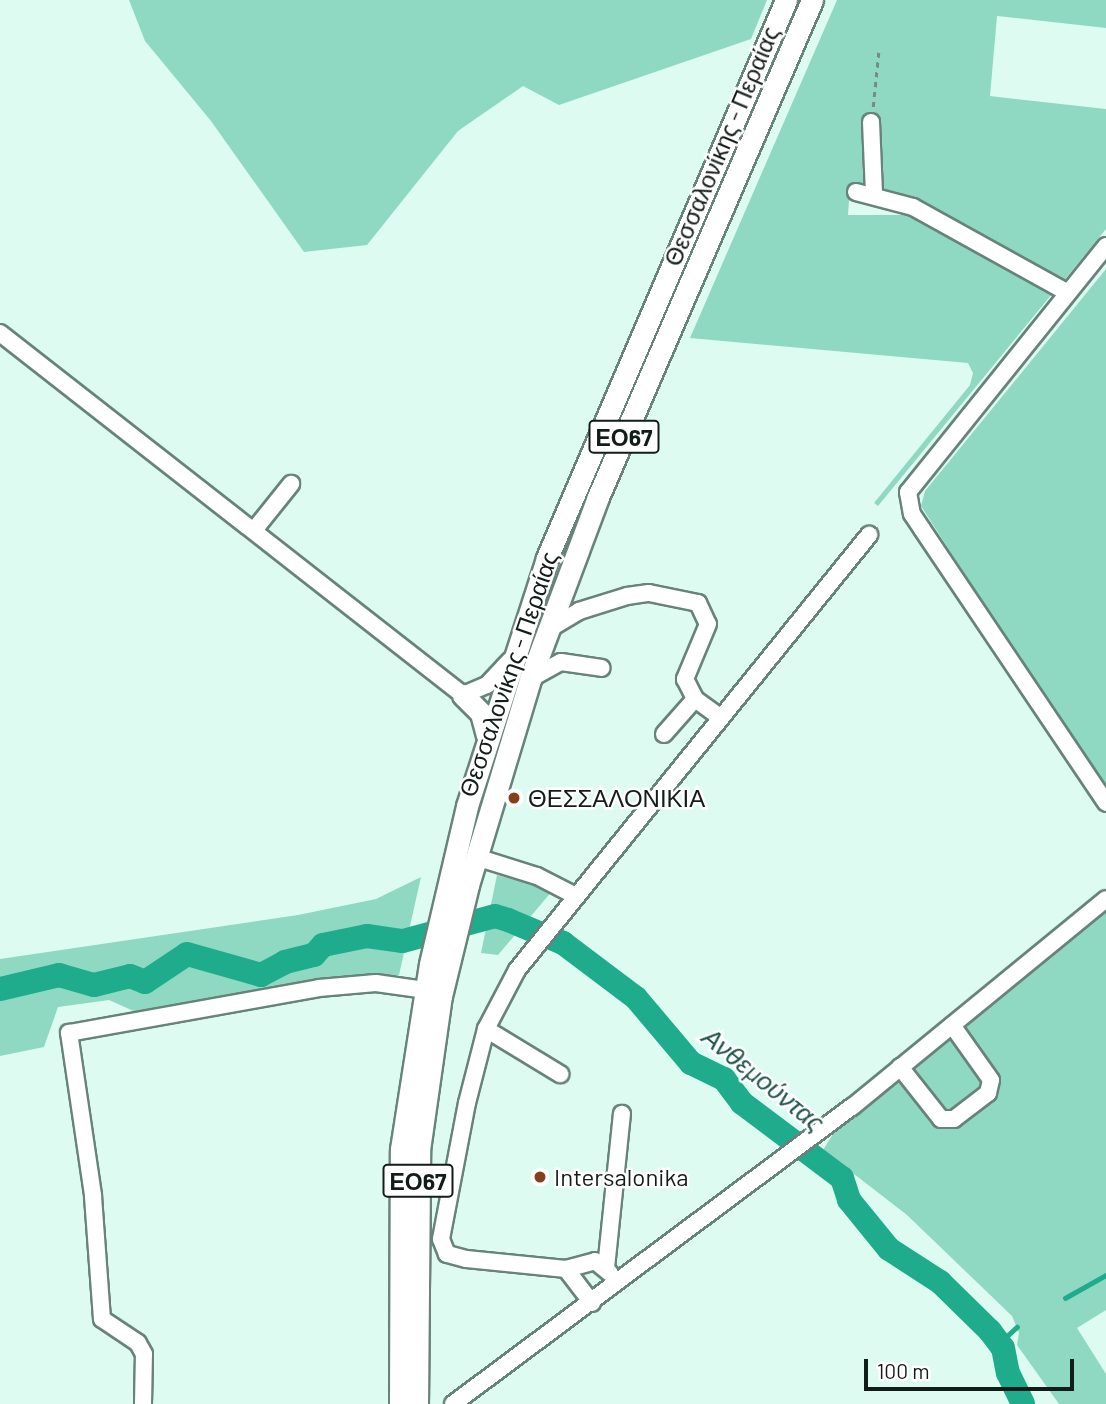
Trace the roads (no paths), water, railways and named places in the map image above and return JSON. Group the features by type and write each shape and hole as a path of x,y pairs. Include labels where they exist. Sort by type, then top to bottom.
{"main road":[{"name":"Θεσσαλονίκης - Περαίας","path":"417,1404 419,1150 439,962 458,884 487,735 511,658 581,471 786,0"},
{"name":"Θεσσαλονίκης - Περαίας","path":"458,884 476,857 546,631 598,497 812,0"},
{"path":"463,695 481,713 487,735"},
{"name":"Θεσσαλονίκης - Περαίας","path":"400,1404 399,1174 425,990 439,962"}],"street":[{"path":"871,122 874,194"},
{"path":"856,192 874,194 934,217 1068,293"},
{"path":"1106,246 912,484 909,503 1106,803"},
{"path":"0,333 255,528 463,695 487,685 511,658"},
{"path":"255,528 291,484"},
{"path":"618,1283 606,1268 595,1261 566,1269 466,1259 447,1254 441,1239 469,1091 486,1029 517,970 869,535"},
{"path":"546,631 579,611 627,596 649,593 698,603 708,624 685,673 695,699 720,718"},
{"path":"530,679 561,662 602,668"},
{"path":"664,734 695,699"},
{"path":"476,857 537,876 576,896"},
{"path":"453,1404 767,1172 1106,899"},
{"path":"143,1404 144,1354 138,1343 103,1319 93,1195 69,1033 319,988 376,983 425,990"},
{"path":"900,1067 941,1119 954,1119 988,1093 991,1080 952,1025"},
{"path":"486,1029 560,1074"},
{"path":"606,1268 622,1114"},
{"path":"566,1269 592,1303"},
{"path":"475,1404 479,1385"}],"waterway":[{"name":"Ανθεμούντας","path":"0,989 59,975 94,985 130,976 145,982 187,954 261,975 285,962 314,955 323,945 367,936 403,941 495,916 508,920 563,943 636,998 691,1063 724,1079 742,1103 842,1178 849,1200 889,1249 940,1282 990,1331 1003,1348 1008,1373 1023,1404"},
{"path":"1065,1298 1106,1275"},
{"path":"1003,1348 1005,1338 1017,1327"}],"place":[{"name":"ΘΕΣΣΑΛΟΝΙΚΙΑ","path":"514,798"},
{"name":"Intersalonika","path":"540,1177"}]}
